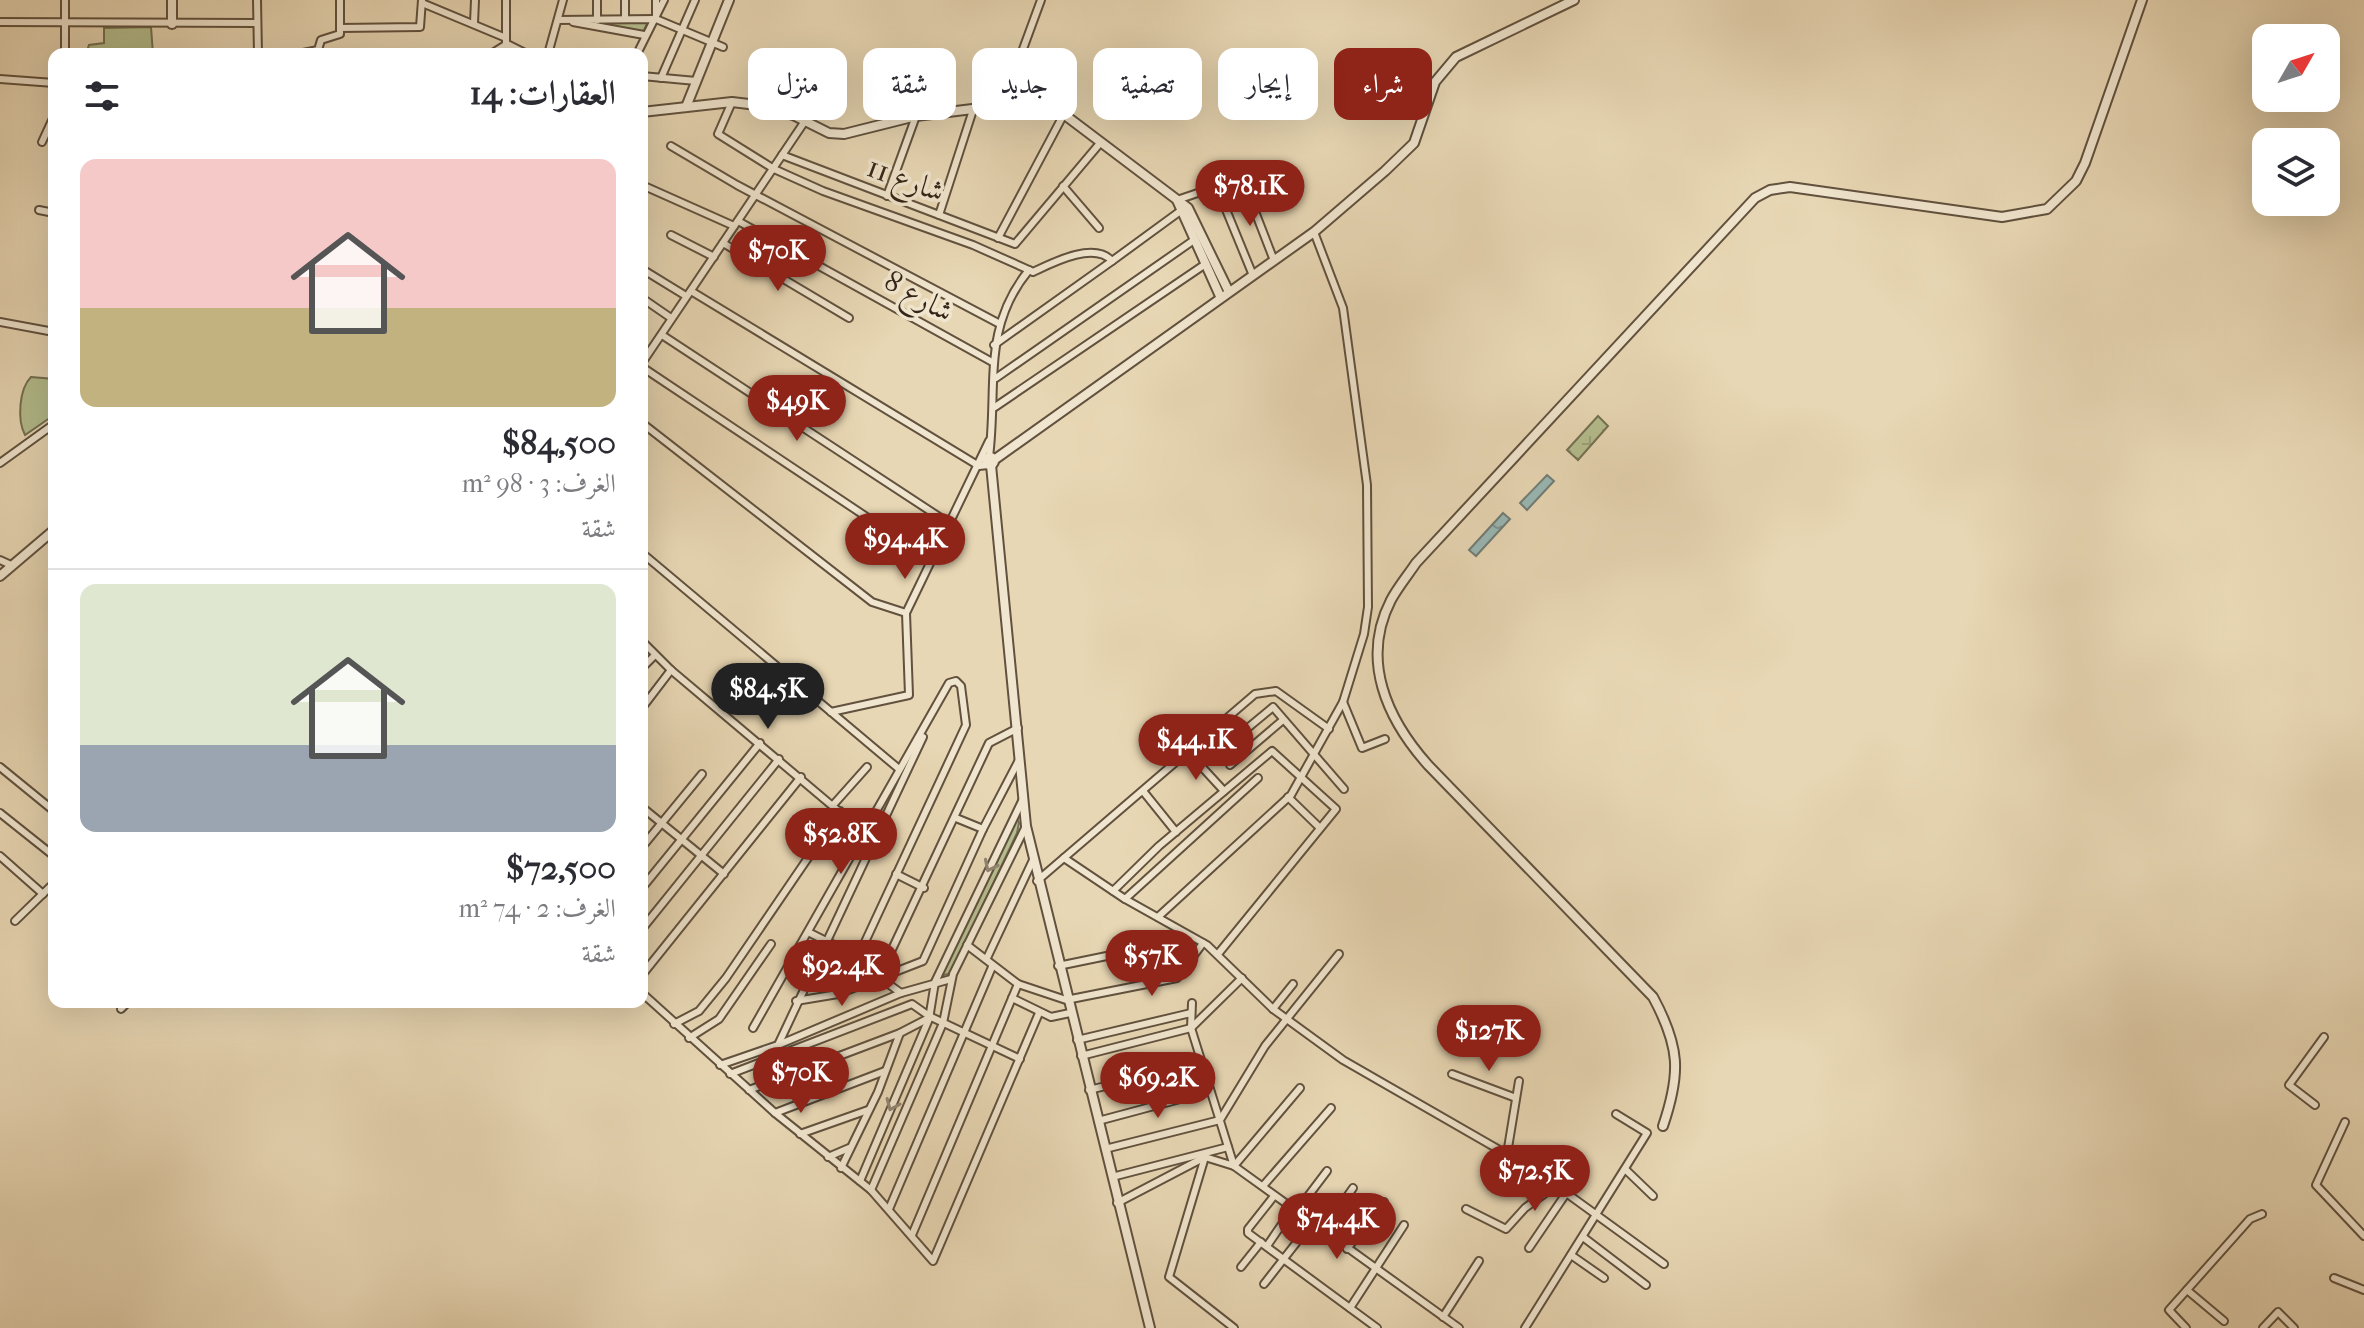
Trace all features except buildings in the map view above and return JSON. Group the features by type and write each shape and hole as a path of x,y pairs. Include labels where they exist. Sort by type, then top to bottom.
{"street":[{"path":"65,0 65,48"},
{"path":"172,0 172,24"},
{"path":"257,0 258,48"},
{"path":"319,48 321,40 340,34 340,0"},
{"path":"474,23 475,0"},
{"path":"506,0 506,48"},
{"path":"550,48 563,0"},
{"path":"597,0 597,20"},
{"path":"625,0 625,19"},
{"path":"656,0 656,19"},
{"path":"639,48 664,0"},
{"path":"661,78 695,0"},
{"path":"686,107 729,0"},
{"path":"1023,48 1041,0"},
{"path":"831,712 909,695 906,613 950,524 988,463 1273,258 1314,232 1414,143 1435,82 1456,57 1574,0"},
{"path":"1663,1126 1675,1092 1677,1071 1674,1046 1653,997 1428,765 1397,727 1379,674 1380,635 1391,600 1416,563 1755,198 1770,190 1790,187 2002,217 2047,209 2069,189 2085,163 2142,0"},
{"path":"340,28 420,27 422,1 474,23 517,48"},
{"path":"558,20 656,19 723,47"},
{"path":"558,20 644,35"},
{"path":"0,22 257,23"},
{"path":"498,48 506,41"},
{"path":"648,77 696,81"},
{"path":"0,79 48,83"},
{"path":"732,102 718,134 774,169 1033,272 1071,256 1102,254 1112,261"},
{"path":"648,111 732,102 765,106 829,133 844,134 900,120"},
{"path":"939,215 972,113"},
{"path":"887,196 915,120"},
{"path":"998,238 1061,120"},
{"path":"1075,120 1192,212 1224,293"},
{"path":"648,356 805,121"},
{"path":"42,142 48,129"},
{"path":"1099,228 1063,186 1101,142"},
{"path":"671,146 998,323"},
{"name":"شارع 11","path":"782,155 1015,244 1063,186"},
{"path":"1242,178 1273,258"},
{"path":"1177,200 1242,178 1254,178"},
{"name":"شارع 8","path":"648,187 736,223 994,363"},
{"path":"1220,195 1252,273"},
{"path":"1177,200 1179,212 1204,265 1224,293"},
{"path":"39,210 48,212"},
{"path":"993,346 1179,212"},
{"path":"1158,917 1288,797 1315,757 1343,702 1357,665 1368,607 1367,485 1343,308 1314,232"},
{"path":"671,235 714,257"},
{"path":"996,378 1194,240"},
{"path":"723,243 849,318"},
{"path":"995,407 1204,265"},
{"path":"1029,270 1019,282 998,323 993,346 995,407 988,463 1021,755 1026,826 1066,1000 1150,1328"},
{"path":"648,272 988,463"},
{"path":"648,302 671,318"},
{"path":"0,322 48,331"},
{"path":"662,335 950,524"},
{"path":"648,369 931,560"},
{"path":"0,463 48,428"},
{"path":"648,428 872,602 906,613"},
{"path":"988,463 993,430"},
{"path":"0,576 48,535"},
{"path":"648,558 899,769"},
{"path":"0,560 11,565"},
{"path":"648,647 874,841"},
{"path":"648,662 655,655"},
{"path":"648,700 671,670"},
{"path":"778,1045 931,719 949,683 956,681 961,686 966,725 858,957 859,963 901,993"},
{"path":"1037,881 1264,690 1284,695 1329,729"},
{"path":"1343,702 1362,748 1385,739"},
{"path":"1226,746 1273,707 1344,789"},
{"path":"753,1028 863,831 931,719"},
{"path":"1230,765 1283,720"},
{"path":"879,978 924,888 989,743 1018,728"},
{"path":"648,881 760,743"},
{"path":"1113,891 1176,832 1272,751 1336,809 1218,954"},
{"path":"1189,753 1224,791"},
{"path":"796,1001 838,994 923,961 983,829 1021,755"},
{"path":"648,922 779,759"},
{"path":"0,767 48,806"},
{"path":"834,804 867,767"},
{"path":"648,840 702,774"},
{"path":"648,968 801,777"},
{"path":"1125,899 1258,778"},
{"path":"1143,791 1176,832"},
{"path":"860,1181 929,1016 935,982 1024,796"},
{"path":"1288,797 1320,828"},
{"path":"674,1024 699,1011 726,978 840,811"},
{"path":"0,813 48,851"},
{"path":"648,814 724,874"},
{"path":"956,818 983,829"},
{"path":"871,1190 943,1023 951,979 1026,826"},
{"path":"0,856 43,894"},
{"path":"1064,858 1125,899 1203,943 1273,1009 1343,1060 1507,1154 1664,1264"},
{"path":"987,958 1033,860"},
{"path":"0,868 7,862"},
{"path":"896,874 924,888"},
{"path":"15,921 48,889"},
{"path":"808,932 858,957"},
{"path":"967,945 1018,984 1066,1000 1177,978 1203,943"},
{"path":"689,1038 719,1019 771,944"},
{"path":"1058,966 1131,951"},
{"path":"1105,1149 1220,1120 1265,1046 1339,954"},
{"path":"889,1209 992,967"},
{"path":"1081,1056 1191,1028 1242,978"},
{"path":"720,1065 778,1045 901,993 951,979"},
{"path":"912,1235 1018,984"},
{"path":"1273,1009 1293,984"},
{"path":"1012,998 1051,1017 1070,1013"},
{"path":"648,999 775,1113 871,1190 933,1261 1039,1013"},
{"path":"1192,1003 1191,1028 1234,1166"},
{"path":"730,1074 912,1004 929,1016 1020,1059"},
{"path":"1077,1040 1191,1013"},
{"path":"749,1090 900,1033 929,1016"},
{"path":"841,1168 900,1033"},
{"path":"2315,1105 2289,1085 2324,1037"},
{"path":"1089,1090 1201,1063"},
{"path":"775,1113 885,1071"},
{"path":"1452,1074 1516,1098"},
{"path":"1507,1154 1519,1081"},
{"path":"1234,1166 1300,1088"},
{"path":"1098,1121 1210,1091"},
{"path":"1263,1186 1331,1108"},
{"path":"800,1134 868,1110"},
{"path":"1525,1328 1647,1133 1616,1114"},
{"path":"2345,1122 2316,1185 2364,1236"},
{"path":"1111,1177 1228,1147"},
{"path":"828,1157 849,1148"},
{"path":"1205,1157 1169,1277 1234,1328"},
{"path":"1117,1203 1205,1157 1234,1166 1459,1328"},
{"path":"1625,1169 1653,1196"},
{"path":"1241,1267 1327,1171"},
{"path":"1466,1209 1506,1229 1525,1208 1555,1186"},
{"path":"1323,1231 1353,1188"},
{"path":"1529,1248 1565,1195"},
{"path":"1274,1196 1247,1231 1377,1328"},
{"path":"1347,1249 1384,1202"},
{"path":"2186,1328 2169,1310 2250,1219 2262,1214"},
{"path":"1264,1284 1311,1224"},
{"path":"1350,1308 1404,1225"},
{"path":"1583,1237 1646,1285"},
{"path":"1571,1255 1604,1278"},
{"path":"1443,1317 1479,1261"},
{"path":"2334,1278 2364,1290"},
{"path":"2187,1290 2224,1321"},
{"path":"2263,1328 2278,1312 2294,1328"}],"green space":[{"path":"588,21 648,22 643,32"},
{"path":"151,27 153,48 88,48 89,45 104,43 104,28"},
{"path":"31,377 48,378 48,419 25,435 20,405"},
{"path":"1598,416 1608,426 1578,460 1567,450"},
{"path":"1016,816 1019,823 1017,833 951,973 941,976"}],"water":[{"path":"1547,475 1554,481 1527,510 1520,503"},
{"path":"1503,513 1510,519 1476,556 1469,550"}]}
